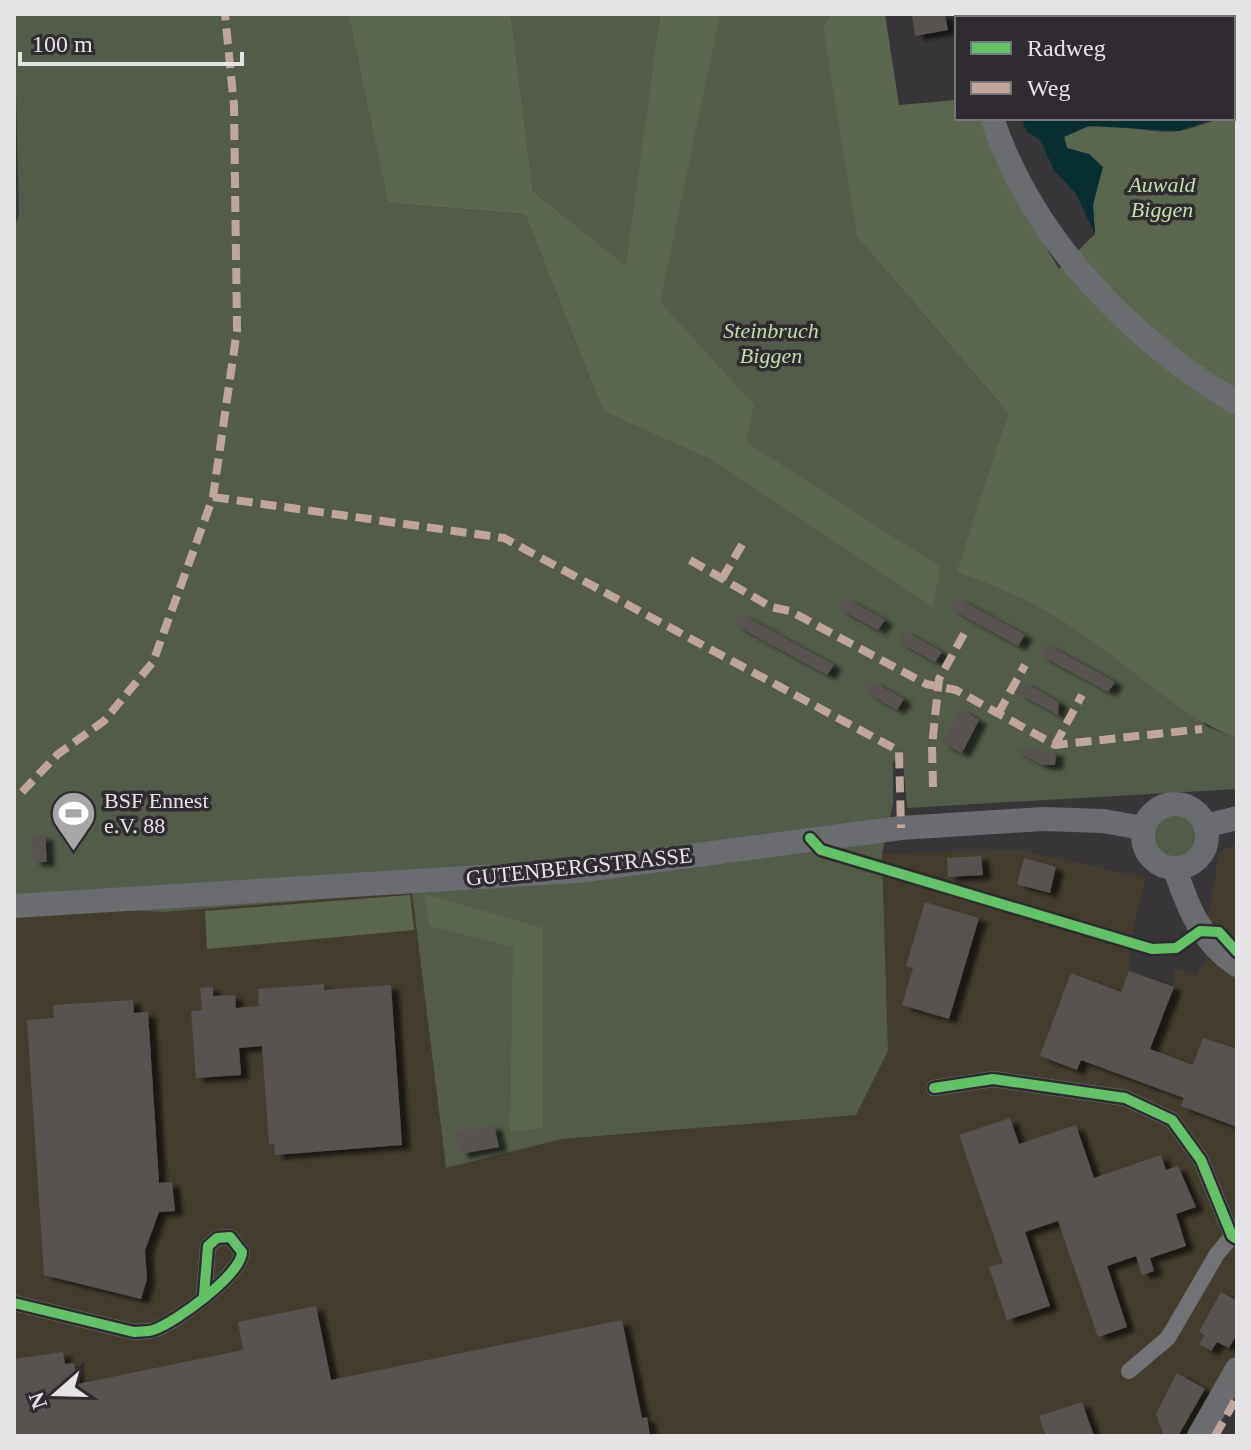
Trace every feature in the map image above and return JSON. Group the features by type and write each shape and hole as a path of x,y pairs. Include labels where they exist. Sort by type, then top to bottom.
{"main road":[{"path":"993,120 1026,192 1080,271 1160,349 1237,403"},
{"path":"1174,803 1194,809 1206,826 1206,846 1194,862 1175,869 1157,863 1149,856 1143,828 1154,811 1174,803"},
{"path":"1206,826 1237,818"},
{"name":"GUTENBERGSTRASSE","path":"14,906 577,871 901,828 1043,819 1103,821 1143,828"},
{"path":"1175,869 1200,931 1237,965"},
{"path":"1199,1436 1237,1369"}],"street":[{"path":"934,1088 993,1079 1125,1098 1172,1120 1201,1160 1235,1237 1217,1254 1168,1338 1129,1371"},
{"path":"14,1303 134,1332 152,1331 174,1320 204,1295"}],"shaded area":[{"path":"1237,843 1237,1349 1185,1436 14,1436 14,905 163,912 412,891 447,1168 562,1139 679,1131 888,1051 882,854 1020,850 1146,878 1134,922 1129,970 1173,987 1175,968 1196,975 1206,960 1200,931 1210,907 1219,853"}],"green space":[{"name":"Steinbruch Biggen","path":"14,14 348,14 388,203 525,214 603,411 623,420 665,14 872,14 897,283 1008,413 998,445 1206,726 1237,739 1237,789 907,808 902,750 893,763 893,804 882,854 888,1051 856,1115 562,1139 446,1168 412,892 163,912 14,905 14,227 19,216"},
{"path":"348,14 511,14 533,191 626,266 660,14 720,14 660,302 754,405 746,442 940,567 933,607 711,459 603,411 525,214 388,203"},
{"path":"511,14 660,14 627,267 533,191"},
{"name":"Auwald Biggen","path":"832,14 885,14 899,105 955,100 955,120 984,120 1012,191 1059,269 1095,234 1093,205 1102,167 1067,148 1064,137 1077,130 1105,125 1179,131 1219,120 1235,120 1237,111 1237,739 1196,718 1084,635 1039,607 957,572 1008,413 857,236 823,26"},
{"path":"1237,14 1237,38 1235,16 1044,16"},
{"path":"1177,812 1193,819 1200,835 1193,851 1177,858 1161,851 1154,835 1161,819"},
{"path":"424,894 543,928 543,1128 510,1132 513,947 430,926"},
{"path":"410,895 414,930 207,949 205,911"}],"water":[{"path":"1023,120 1210,120 1179,131 1089,126 1064,137 1067,148 1089,154 1103,167 1093,205 1095,234 1076,194 1054,170 1040,140 1026,131"}],"building":[{"path":"912,14 945,14 948,30 915,36"},
{"path":"845,598 885,620 878,630 839,609"},
{"path":"957,598 1025,635 1018,646 951,609"},
{"path":"741,614 834,665 827,675 735,625"},
{"path":"904,631 942,652 935,662 898,642"},
{"path":"1046,644 1115,682 1108,692 1040,655"},
{"path":"872,681 904,699 897,710 866,692"},
{"path":"1023,682 1059,702 1058,715 1017,693"},
{"path":"960,709 979,720 962,753 942,743"},
{"path":"1012,748 1056,752 1055,765 1042,765"},
{"path":"45,835 47,862 33,862 32,836"},
{"path":"981,856 983,875 948,877 947,858"},
{"path":"1024,858 1056,867 1050,893 1017,884"},
{"path":"925,902 979,918 949,1019 902,1005 913,968 906,966"},
{"path":"1129,971 1174,987 1150,1049 1193,1065 1203,1038 1237,1049 1237,1127 1181,1106 1184,1098 1081,1060 1077,1070 1040,1056 1071,973 1121,992"},
{"path":"324,984 324,990 391,985 402,1145 275,1155 274,1144 269,1144 262,1046 239,1048 241,1075 196,1078 191,1011 202,1010 200,988 213,987 213,996 235,995 236,1008 259,1006 258,989"},
{"path":"133,1000 134,1013 148,1012 159,1183 172,1182 175,1211 159,1212 145,1250 147,1279 141,1299 44,1275 27,1020 54,1018 53,1005"},
{"path":"1010,1118 1019,1144 1076,1125 1094,1178 1161,1155 1166,1170 1178,1166 1196,1207 1176,1214 1186,1246 1150,1258 1154,1271 1142,1275 1136,1256 1107,1266 1127,1327 1098,1337 1058,1221 1025,1232 1050,1306 1007,1320 989,1267 1003,1263 959,1135"},
{"path":"494,1125 499,1147 460,1154 456,1132"},
{"path":"1221,1292 1237,1301 1237,1334 1229,1348 1217,1342 1211,1351 1199,1344 1205,1335 1199,1332"},
{"path":"316,1306 331,1380 622,1320 642,1418 647,1417 650,1436 14,1436 14,1359 63,1352 65,1364 74,1363 78,1384 243,1350 238,1322"},
{"path":"1177,1373 1205,1389 1178,1436 1164,1436 1156,1414"},
{"path":"1082,1402 1094,1436 1046,1436 1039,1416"}],"marked path":[{"path":"22,792 58,754 104,721 153,662 213,497 237,330 234,106 225,14"},
{"path":"213,497 504,538 899,751 901,828"},
{"path":"722,579 743,543"},
{"path":"690,560 771,607 790,611 926,684 956,690 1055,745 1202,729"},
{"path":"933,787 932,746 939,679 965,632"},
{"path":"998,714 1025,665"},
{"path":"1055,745 1082,695"},
{"path":"1215,1436 1237,1397"}],"cycle path":[{"path":"810,838 821,850 1152,949 1176,948 1200,931 1219,932 1237,952"},
{"path":"934,1088 993,1079 1125,1098 1172,1120 1201,1160 1232,1236 1237,1239"},
{"path":"14,1303 134,1332 153,1330 191,1308 231,1272 242,1252 230,1237 217,1238 208,1246 204,1295"}],"place":[{"name":"BSF Ennest e.V. 88","path":"73,852"}]}
